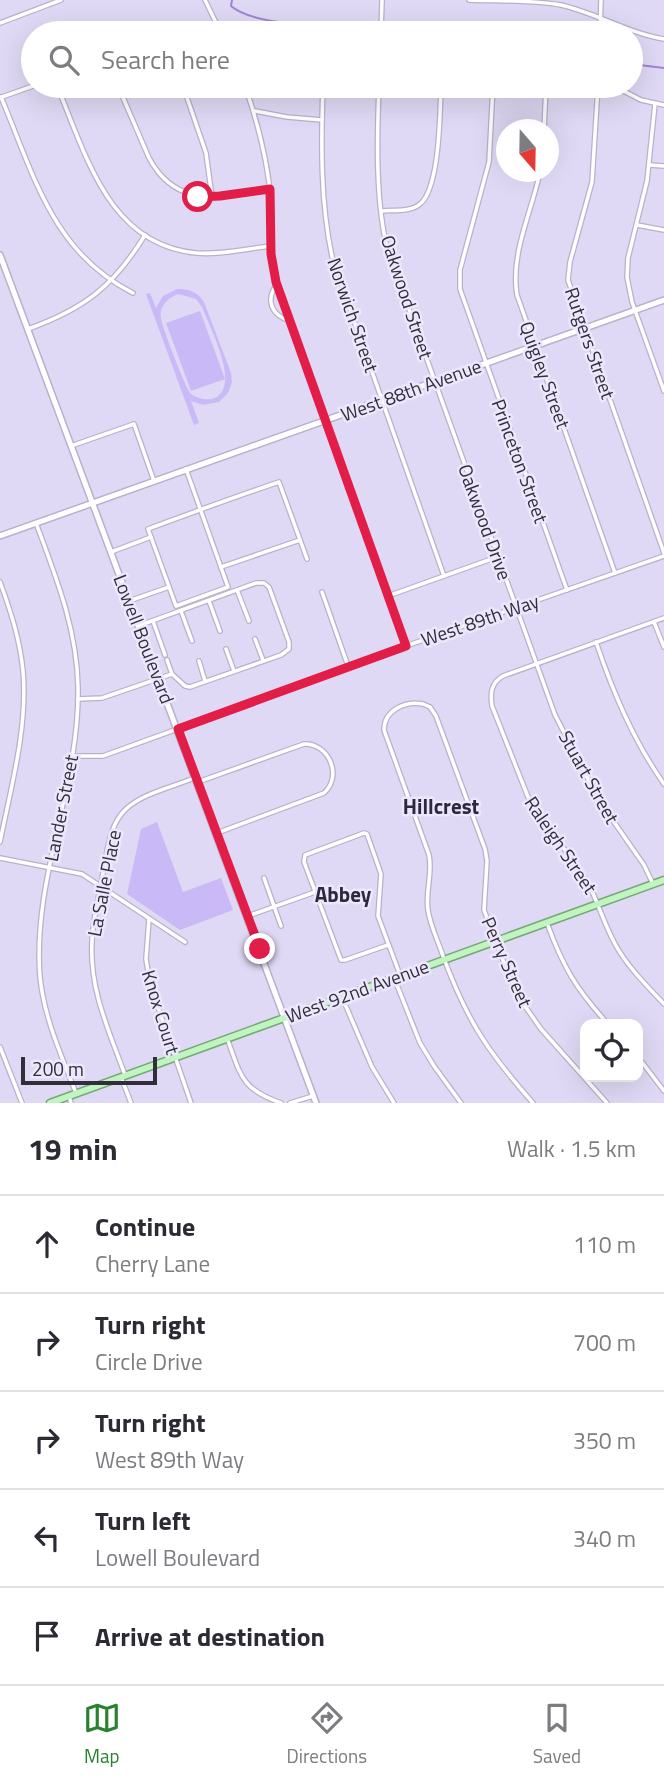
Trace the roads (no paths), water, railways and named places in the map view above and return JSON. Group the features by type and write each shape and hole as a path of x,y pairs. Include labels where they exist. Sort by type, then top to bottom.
{"main road":[{"name":"West 92nd Avenue","path":"50,1103 664,880"}],"street":[{"path":"0,23 61,0"},
{"path":"205,0 215,21"},
{"path":"381,21 382,0"},
{"path":"469,0 548,1 605,21"},
{"path":"600,19 601,0"},
{"path":"643,34 664,39"},
{"path":"21,90 1,98 55,223 83,259 111,281 133,293"},
{"path":"62,98 108,200 125,220 145,235 164,245 194,253 271,246"},
{"path":"123,98 149,158 162,178 186,193 198,197 212,197 270,189"},
{"path":"187,98 206,153 212,197"},
{"path":"249,98 264,151 270,189 272,266 277,284 406,646"},
{"name":"Norwich Street","path":"323,98 321,140 330,249 444,576"},
{"name":"Oakwood Street","path":"379,98 382,211 388,251 435,381"},
{"path":"382,211 412,208 420,205 425,198 438,150 440,98"},
{"name":"Princeton Street","path":"492,98 489,162 459,279 485,363 567,590"},
{"path":"544,119 545,98"},
{"name":"Rutgers Street","path":"597,98 592,182 568,275 569,287 664,555"},
{"path":"638,98 664,105"},
{"path":"655,104 649,165 628,258 627,277 629,294 664,391"},
{"path":"254,111 322,120"},
{"path":"649,165 664,166"},
{"name":"Quigley Street","path":"538,182 516,269 519,302 615,573"},
{"path":"637,225 664,230"},
{"path":"28,329 79,307 125,266 145,235"},
{"name":"Lowell Boulevard","path":"0,255 316,1103"},
{"path":"277,284 270,295 272,310 281,318 290,321"},
{"name":"West 88th Avenue","path":"0,536 664,300"},
{"name":"Oakwood Drive","path":"435,381 536,663"},
{"path":"71,446 134,424 154,481"},
{"path":"186,469 200,510 220,567 228,587 176,606 148,529 200,510 279,482 307,559"},
{"name":"Lander Street","path":"36,523 69,618 75,652 78,699 71,756 39,933 40,976 50,1024 72,1097"},
{"path":"111,552 151,537"},
{"path":"220,567 300,540"},
{"name":"West 89th Way","path":"71,756 103,756 664,555"},
{"path":"388,596 497,557"},
{"path":"0,582 16,628 24,694 20,736 0,842"},
{"path":"138,626 264,583 269,587 289,642 289,649 281,655 190,687 185,686 172,674 153,621"},
{"path":"129,601 169,587"},
{"path":"237,590 248,621"},
{"path":"322,592 348,667"},
{"path":"209,601 220,631"},
{"path":"181,611 192,641"},
{"path":"536,663 664,618"},
{"path":"654,622 664,647"},
{"path":"255,639 263,661"},
{"path":"596,642 624,715 664,784"},
{"path":"226,649 234,671"},
{"path":"199,661 205,681"},
{"name":"Raleigh Street","path":"536,663 496,681 491,694 495,713 528,797 588,883 623,958 664,1004"},
{"name":"Stuart Street","path":"536,663 555,715 578,762 653,884"},
{"path":"78,699 102,698 172,674"},
{"name":"Perry Street","path":"444,960 428,908 431,870 429,856 384,733 386,718 392,711 423,704 436,716 485,849 483,904 509,976 527,1010 607,1103"},
{"name":"La Salle Place","path":"131,1103 95,984 92,942 112,830 130,806 144,798 304,744 322,748 331,764 332,782 324,793 217,833"},
{"path":"387,945 342,961 339,958 304,857 366,833 380,868 378,916 420,1043 433,1066 461,1103"},
{"path":"0,858 78,873 186,942"},
{"path":"264,878 281,926"},
{"path":"247,916 315,892"},
{"name":"Knox Court","path":"149,919 146,958 150,984 191,1103"},
{"path":"547,923 572,981 604,1019"},
{"path":"444,960 462,1005 479,1037 534,1103"},
{"path":"341,996 372,1067 394,1103"},
{"path":"227,1038 246,1084 260,1094 281,1103"},
{"path":"0,1047 22,1103"},
{"path":"643,1064 664,1091"},
{"path":"290,1103 313,1096"}],"waterway":[{"path":"232,0 231,6 243,13 274,21"},
{"path":"643,65 664,68"}],"district":[{"name":"Hillcrest","path":"441,807"},
{"name":"Abbey","path":"343,895"}]}
